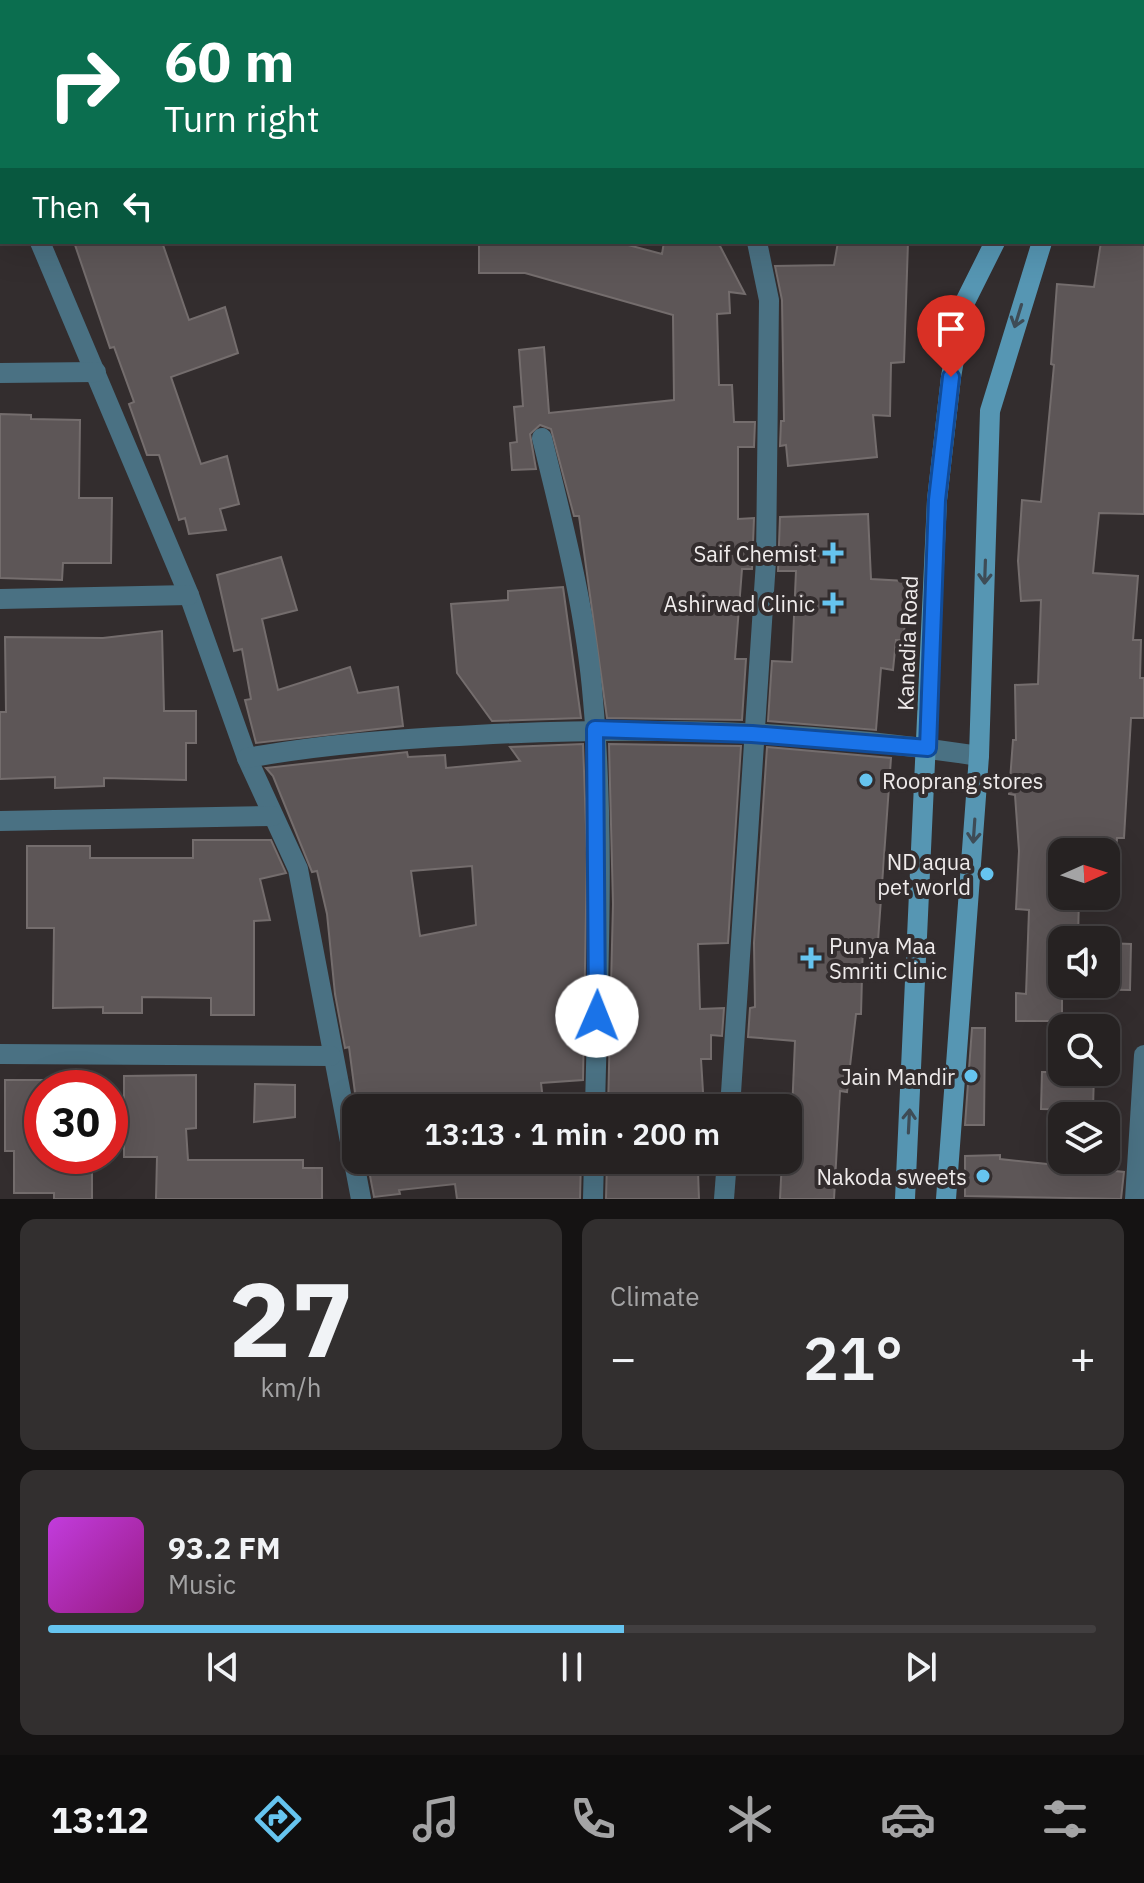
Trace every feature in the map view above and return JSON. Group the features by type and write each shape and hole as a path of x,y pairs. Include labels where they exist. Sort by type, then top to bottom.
{"main road":[{"name":"Kanadia Road","path":"905,1199 937,500 951,377 964,304 994,244"},
{"path":"946,1199 979,756 990,411 1041,244"}],"street":[{"path":"41,244 189,595 247,758 298,869 331,1056 361,1199"},
{"path":"731,1094 752,734 766,561 769,315 757,244"},
{"path":"0,373 96,372"},
{"path":"542,438 570,551 595,729 599,924 595,1094"},
{"path":"0,599 189,595"},
{"path":"247,758 328,743 595,729 752,734 928,748 979,756"},
{"path":"0,821 273,816"},
{"path":"0,1054 331,1056"},
{"path":"1135,1199 1140,1166 1144,1055"},
{"path":"593,1199 594,1174"},
{"path":"724,1199 726,1174"}],"building":[{"path":"75,244 163,244 189,320 225,307 238,353 171,377 201,464 227,456 239,504 220,509 226,530 189,534 185,518 179,520 159,455 147,455 129,404 134,402 114,347 110,348"},
{"path":"479,244 624,244 662,254 664,244 720,246 745,294 729,292 730,313 717,314 719,385 732,385 734,422 755,422 754,447 738,447 738,519 754,518 752,569 742,569 735,659 746,659 742,720 607,718 579,516 574,516 551,429 540,425 530,434 536,469 512,470 510,443 517,442 514,407 523,406 519,350 544,347 549,413 674,400 673,315 525,273 479,273"},
{"path":"838,244 908,244 904,362 891,363 890,416 873,415 877,457 788,466 786,445 780,446 781,421 784,421 782,300 775,266 834,265"},
{"path":"1101,244 1144,244 1144,514 1099,513 1093,573 1138,576 1133,640 1141,640 1140,678 1144,678 1144,718 1131,718 1124,838 1048,838 1048,910 1079,910 1078,926 1048,926 1048,998 1062,998 1062,1014 1048,1014 1048,1021 1016,1021 1016,993 1026,994 1029,910 1016,909 1019,851 1015,795 1009,794 1013,740 1016,740 1015,685 1038,684 1041,600 1021,601 1018,561 1022,500 1041,502 1054,365 1051,364 1057,284 1094,287"},
{"path":"0,414 31,415 31,419 80,420 79,498 112,498 111,563 63,563 62,580 0,578"},
{"path":"868,514 871,579 906,581 904,640 896,640 893,670 881,668 876,730 768,721 772,661 792,662 796,571 778,571 780,517"},
{"path":"281,557 297,610 262,619 278,690 350,667 358,693 398,687 403,726 256,743 245,700 251,699 242,649 234,651 217,575"},
{"path":"563,587 581,718 492,721 457,673 451,604 508,600 508,591"},
{"path":"162,631 164,711 196,711 196,743 186,743 186,780 104,778 104,786 55,788 55,777 0,779 0,712 6,712 5,637 103,638"},
{"path":"583,744 587,853 583,1080 541,1083 542,1094 355,1094 349,1047 345,1048 335,994 327,914 317,871 312,872 273,776 266,768 407,752 408,757 445,755 446,768 520,761 510,747","holes":["472,866 476,925 420,936 411,871"]},
{"path":"609,744 741,746 728,943 698,944 700,1009 724,1008 722,1036 711,1035 711,1059 701,1059 703,1094 608,1094 613,904"},
{"path":"767,747 891,758 878,941 863,940 861,1014 856,1014 847,1092 840,1091 834,1199 780,1199 781,1174 802,1174 802,1094 793,1094 795,1041 748,1037 750,1008 755,1007 754,943"},
{"path":"193,840 271,840 286,873 260,879 270,920 254,921 254,1015 211,1015 211,998 142,997 142,1013 103,1013 103,1007 53,1008 54,928 27,928 27,846 90,846 90,858 193,858"},
{"path":"1120,944 1131,944 1130,990 1120,990"},
{"path":"972,1028 985,1028 984,1125 965,1125"},
{"path":"1042,1072 1048,1072 1048,1086 1094,1086 1093,1102 1048,1102 1048,1109 1041,1109"},
{"path":"196,1075 196,1128 186,1129 188,1160 303,1160 303,1168 322,1168 322,1199 156,1199 157,1157 128,1157 128,1076"},
{"path":"5,1080 24,1080 24,1174 92,1174 92,1199 54,1199 54,1193 14,1193 14,1151 5,1151"},
{"path":"255,1084 295,1085 295,1117 254,1122"},
{"path":"1000,1155 1000,1159 1048,1164 1048,1174 1124,1172 1121,1199 965,1196 965,1156"},
{"path":"370,1174 581,1174 580,1199 457,1199 455,1184 399,1190 400,1194 374,1197"},
{"path":"607,1174 698,1174 699,1199 606,1199"}],"place":[{"name":"Saif Chemist","path":"833,553"},
{"name":"Ashirwad Clinic","path":"833,603"},
{"name":"Rooprang stores","path":"866,780"},
{"name":"ND aqua pet world","path":"987,874"},
{"name":"Punya Maa Smriti Clinic","path":"811,958"},
{"name":"Jain Mandir","path":"971,1076"},
{"name":"Nakoda sweets","path":"983,1176"}],"route":[{"path":"597,1016 599,924 595,729 752,734 928,748 937,500 951,377"}]}
